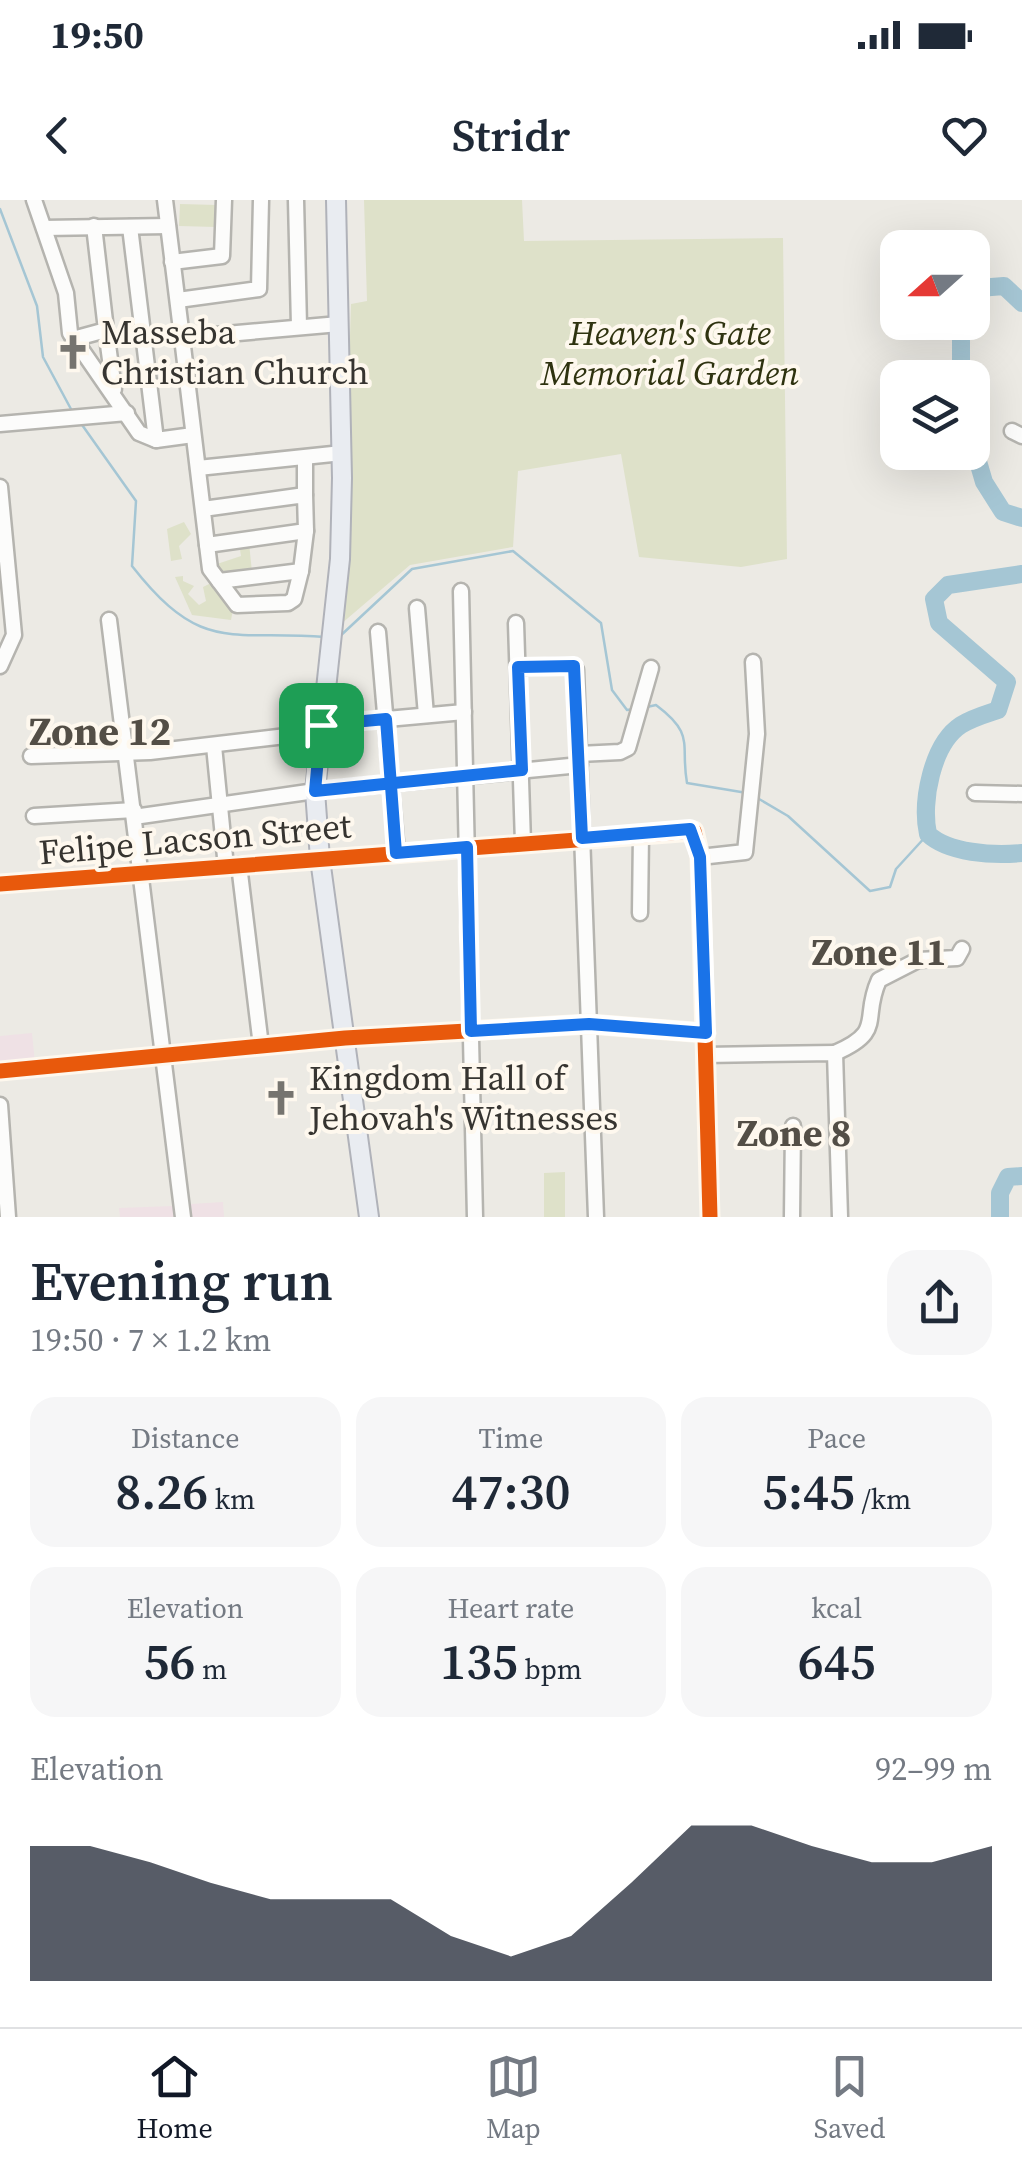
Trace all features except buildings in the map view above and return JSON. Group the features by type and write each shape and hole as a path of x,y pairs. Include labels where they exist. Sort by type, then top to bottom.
{"main road":[{"path":"336,200 342,453 340,559 315,791 320,859 369,1217"}],"street":[{"path":"34,200 66,293 66,320 73,339 143,437 156,440 193,435"},
{"path":"165,200 210,569 237,604 288,604 294,600 306,531 305,458"},
{"path":"172,262 222,256 224,200"},
{"path":"178,300 260,289 260,200"},
{"path":"296,200 299,326"},
{"path":"94,226 115,394"},
{"path":"44,228 168,226"},
{"path":"130,227 156,440"},
{"path":"182,338 338,324"},
{"path":"73,339 106,330"},
{"path":"0,424 127,413"},
{"path":"198,468 342,453"},
{"path":"0,487 14,635 0,666"},
{"path":"202,509 305,495"},
{"path":"208,545 306,531"},
{"path":"220,581 301,571"},
{"path":"461,591 475,1217"},
{"path":"417,608 426,715"},
{"path":"109,620 184,1217"},
{"path":"516,623 523,842"},
{"path":"378,632 396,853"},
{"path":"710,1217 700,857 744,854 752,800 757,708 753,662"},
{"path":"518,667 574,666 596,1217"},
{"path":"34,816 221,806 315,791 522,770 625,751 651,668"},
{"path":"32,756 214,746 386,719 464,712"},
{"path":"214,746 261,1046"},
{"path":"975,793 1022,794"},
{"name":"Felipe Lacson Street","path":"0,884 694,830 700,857"},
{"path":"640,913 641,833"},
{"path":"705,1054 835,1053 858,1042 871,1029 879,980 918,960 957,958 962,949"},
{"path":"0,1071 346,1038 589,1024 706,1033"},
{"path":"835,1053 840,1217"},
{"path":"0,1105 8,1217"},
{"path":"792,1217 793,1126"}],"shaded area":[{"path":"32,1033 35,1063 0,1066 0,1036"},
{"path":"223,1202 224,1217 192,1217 191,1204"},
{"path":"173,1206 174,1217 120,1217 119,1208"}],"green space":[{"name":"Heaven's Gate Memorial Garden","path":"364,200 522,200 524,241 783,238 787,559 741,567 639,557 621,454 518,471 513,547 410,565 341,624 351,304 367,301"},
{"path":"180,204 217,205 216,227 179,226"},
{"path":"184,522 191,534 179,546 182,559 171,561 167,529"},
{"path":"239,543 249,543 252,572 225,576 214,565 241,556"},
{"path":"183,576 183,581 194,586 188,594 199,605 206,601 203,587 213,582 215,591 222,593 233,609 231,620 192,615 175,577"},
{"path":"565,1172 565,1217 544,1217 544,1173"}],"waterway":[{"path":"0,209 37,306 43,357 72,411"},
{"path":"990,287 1004,286 1022,303"},
{"path":"961,340 961,360"},
{"path":"80,422 136,501 132,566 156,594 178,613 218,632 325,637"},
{"path":"980,470 1003,512 1022,518"},
{"path":"338,638 412,569 513,551 601,623 612,690 627,710 634,709"},
{"path":"1022,574 948,585 934,599 939,623 1007,682 998,710 961,725 943,746 931,775 926,806 928,834 947,845 972,852 1022,853"},
{"path":"647,707 656,705 682,733 687,783 747,793"},
{"path":"754,796 788,816 870,891 890,887 896,869 928,834"},
{"path":"1000,1217 1000,1193 1008,1177 1022,1176"}],"cycle path":[{"path":"0,884 694,831 700,857 710,1217"},
{"path":"0,1071 345,1038 589,1024 706,1033"}],"place":[{"name":"Masseba Christian Church","path":"73,352"},
{"name":"Kingdom Hall of Jehovah's Witnesses","path":"281,1098"}],"district":[{"name":"Zone 12","path":"100,731"},
{"name":"Zone 11","path":"879,952"},
{"name":"Zone 8","path":"794,1133"}],"route":[{"path":"321,725 315,791 391,784 522,770 518,667 574,666 582,838 690,829 696,834 706,1033 589,1024 471,1031 467,847 396,853 391,784 386,719 321,725"}]}
